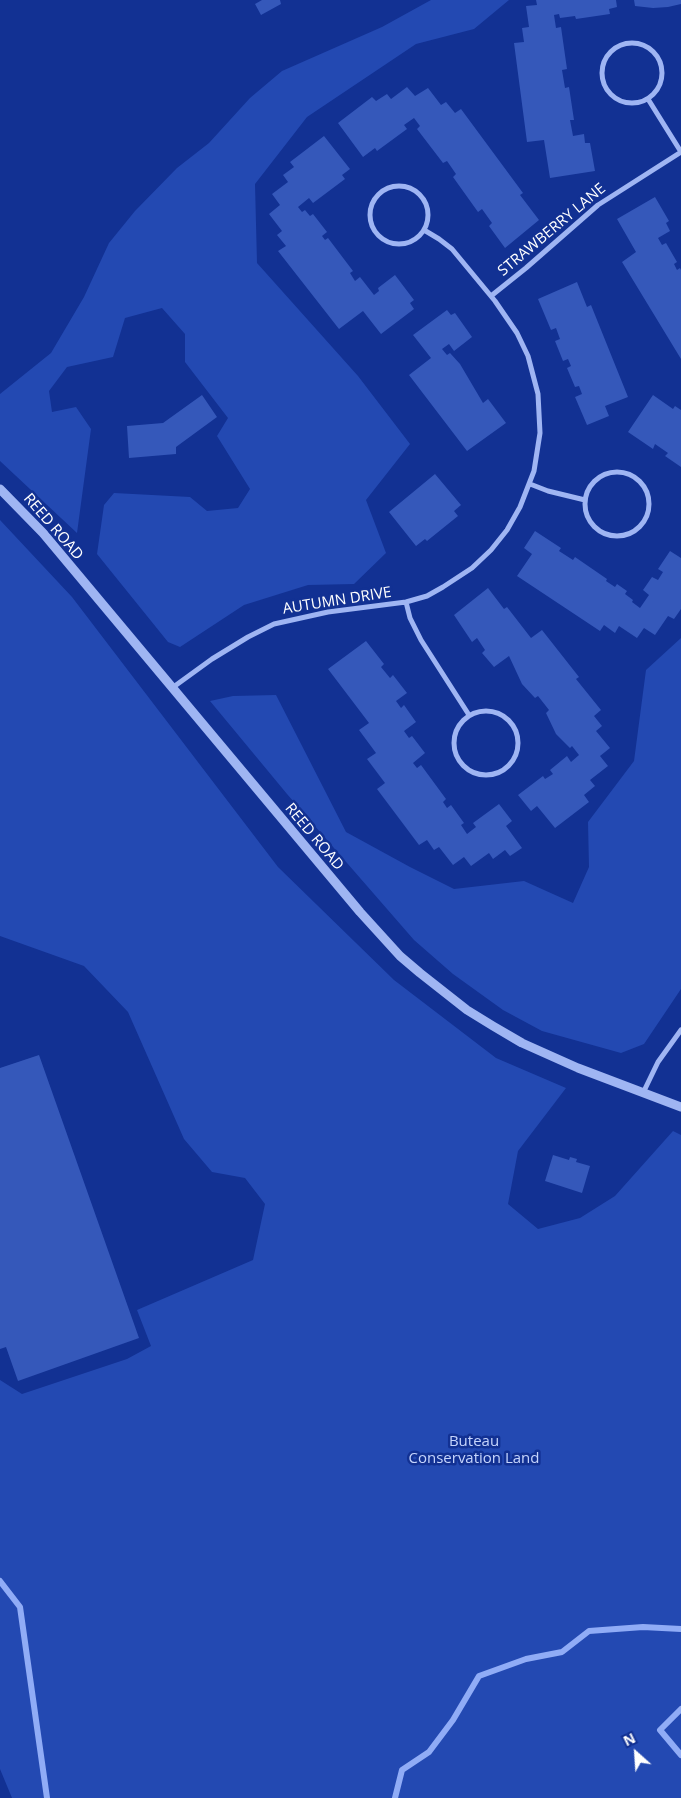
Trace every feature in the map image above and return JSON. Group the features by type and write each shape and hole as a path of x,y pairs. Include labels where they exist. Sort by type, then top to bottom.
{"street":[{"path":"627,43 639,44 650,48 658,57 662,68 661,80 656,91 648,99 637,103 625,102 614,97 606,89 602,78 603,66 608,55 616,47 627,43"},
{"name":"STRAWBERRY LANE","path":"491,296 538,258 598,205 681,152 648,99"},
{"path":"391,186 402,186 413,190 422,197 427,207 428,218 424,230 416,238 406,243 395,244 384,240 375,233 370,222 373,200 381,191 391,186"},
{"name":"AUTUMN DRIVE","path":"172,689 212,659 274,624 320,613 406,602 427,596 462,576 482,559 507,530 520,507 530,484 539,445 538,394 532,369 523,344 491,296 440,238 424,230"},
{"path":"622,472 633,477 643,485 648,496 649,509 645,520 637,530 625,536 613,536 601,532 592,524 586,513 585,500 589,488 598,479 609,473 622,472"},
{"path":"530,484 548,491 585,500"},
{"name":"REED ROAD","path":"0,489 43,533 360,912 400,956 467,1010 492,1026 578,1068 681,1107"},
{"name":"AUTUMN DRIVE","path":"406,602 410,618 420,640 469,716"},
{"path":"481,711 494,712 505,717 513,727 517,738 517,751 511,762 502,771 490,775 478,774 466,769 458,759 454,748 454,735 460,724 469,716 481,711"},
{"path":"643,1093 658,1062 681,1030"}],"green space":[{"path":"431,0 509,0 474,29 416,44 307,117 255,184 257,263 358,376 410,444 366,500 386,553 354,584 308,585 244,605 180,647 168,642 97,554 104,505 114,493 190,497 207,511 238,508 250,489 217,436 228,418 185,362 185,334 162,308 125,318 113,357 67,367 49,391 52,412 76,407 91,429 77,533 0,461 0,394 51,353 84,297 109,243 135,211 177,168 209,143 250,98 282,71 382,27"},
{"name":"Buteau Conservation Land","path":"0,520 72,597 278,867 394,980 496,1058 566,1088 518,1151 508,1204 538,1229 580,1218 615,1196 673,1131 681,1135 681,1798 12,1798 0,1769 0,1380 22,1394 127,1359 151,1346 137,1310 253,1260 265,1204 245,1178 212,1172 184,1139 128,1012 84,966 0,936"},
{"path":"681,638 681,989 644,1044 621,1053 542,1031 503,1010 453,974 414,940 287,794 210,701 233,696 276,695 346,832 454,889 524,881 573,903 589,867 588,822 634,761 646,670"}],"building":[{"path":"262,0 280,0 281,4 261,15 255,4"},
{"path":"536,0 616,0 617,7 609,9 610,14 576,19 575,16 560,18 559,14 554,15 556,28 561,27 567,69 562,70 565,88 569,87 574,120 570,120 573,136 584,134 585,143 590,143 595,171 550,178 544,140 527,142 514,43 524,42 522,28 529,27 526,6 537,5"},
{"path":"634,0 681,0 681,4 653,8 635,6"},
{"path":"407,87 415,96 428,88 441,105 446,102 455,113 461,109 523,193 520,195 539,220 505,248 489,226 492,223 482,209 478,212 453,177 456,174 447,161 443,163 417,129 420,126 414,118 404,125 407,129 377,151 375,148 363,157 338,123 372,97 376,101 387,94 391,99"},
{"path":"324,136 350,169 342,175 345,179 313,203 309,198 298,207 302,212 305,210 310,216 313,214 327,232 322,236 325,240 328,238 353,271 350,273 355,281 360,277 374,295 379,291 378,288 395,275 414,300 410,303 414,309 381,334 363,311 339,329 278,251 286,246 277,235 282,231 269,214 280,205 272,194 288,182 283,175 294,167 290,162"},
{"path":"655,197 669,221 666,223 670,231 658,238 662,245 666,243 677,262 674,264 677,270 680,268 681,270 681,359 622,262 636,252 617,219"},
{"path":"577,282 587,307 591,305 628,397 605,406 609,416 587,425 575,397 582,394 579,386 575,387 567,368 571,366 568,359 563,361 555,341 560,339 556,328 551,330 538,299"},
{"path":"447,310 451,315 455,313 472,337 454,351 449,344 442,349 447,355 450,353 460,364 483,403 488,399 506,423 467,451 409,375 431,358 413,335"},
{"path":"202,395 217,417 176,447 176,454 129,458 127,426 163,423"},
{"path":"653,395 673,409 675,406 681,410 681,467 665,456 668,453 655,444 653,449 628,432"},
{"path":"435,474 461,505 454,511 458,516 427,541 425,539 416,546 389,512"},
{"path":"535,531 561,548 559,551 573,560 575,557 607,579 606,581 615,587 617,584 627,591 625,594 640,608 649,595 643,590 652,577 658,580 663,572 658,569 670,551 681,558 681,609 674,619 668,616 655,635 644,628 637,638 619,626 615,633 604,625 600,631 517,576 532,554 524,548"},
{"path":"488,588 504,609 507,607 531,638 542,630 579,677 576,679 601,710 594,716 602,726 596,731 610,748 600,756 608,766 590,780 595,786 584,795 589,802 555,828 537,806 531,811 518,795 543,776 545,779 553,774 550,770 567,756 571,762 579,755 572,746 570,748 556,734 546,713 549,710 538,696 535,698 522,684 509,656 494,667 482,653 485,650 477,638 472,642 454,615"},
{"path":"366,641 384,664 381,667 390,678 393,675 407,693 396,701 401,708 404,705 416,722 404,731 409,738 412,736 425,753 413,763 417,768 421,765 446,799 443,802 447,808 451,805 464,823 461,825 467,834 476,827 473,823 499,804 512,821 506,826 522,848 510,856 505,850 493,859 489,853 471,866 464,857 453,865 439,847 434,850 427,840 419,845 377,789 385,783 367,759 376,753 359,730 369,723 328,669"},
{"path":"39,1055 139,1338 18,1381 6,1347 0,1349 0,1068"},
{"path":"553,1155 569,1160 570,1157 577,1159 576,1162 590,1166 582,1193 545,1181"}],"waterway":[{"path":"0,1581 20,1607 47,1798"},
{"path":"395,1798 402,1770 429,1752 453,1720 479,1676 526,1659 562,1652 589,1631 643,1627 681,1629"},
{"path":"681,1709 660,1730 681,1755"}]}
